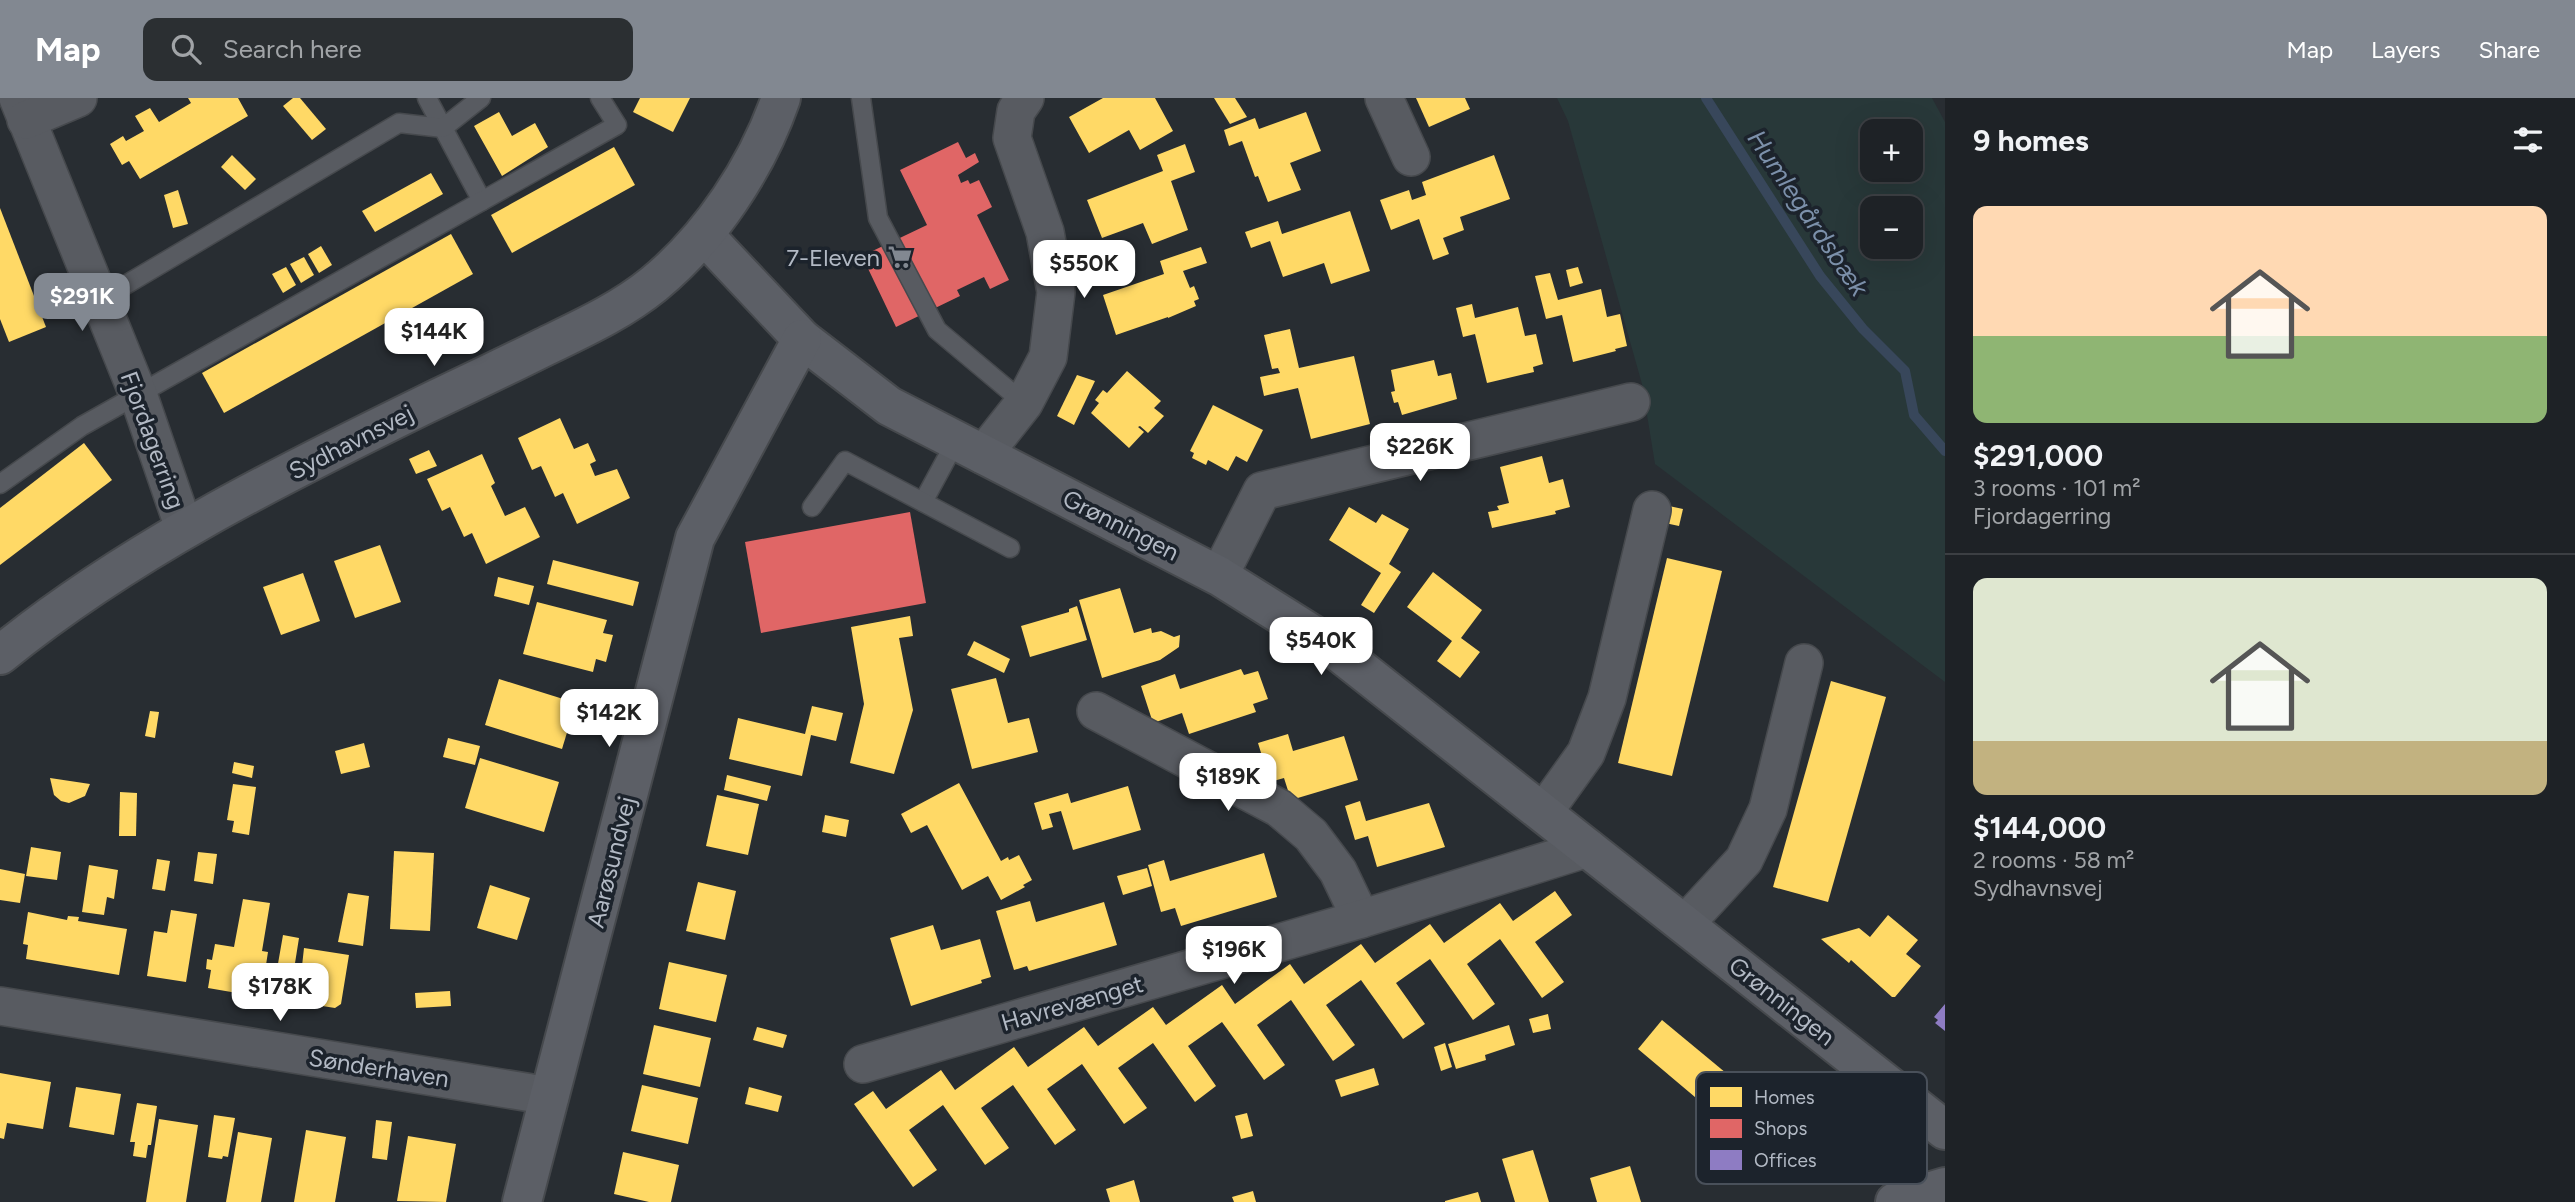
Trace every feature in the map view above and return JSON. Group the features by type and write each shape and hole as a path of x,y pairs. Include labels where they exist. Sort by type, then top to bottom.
{"street":[{"name":"Fjordagerring","path":"78,98 22,109 138,394 184,528"},
{"name":"Sydhavnsvej","path":"0,655 50,615 184,528 387,423 593,323 653,285 704,235 736,188 771,127 781,98"},
{"path":"969,448 1024,403 1048,357 1056,292 1045,232 1012,138 1016,111 1024,98"},
{"path":"1384,98 1411,157"},
{"name":"Grønningen","path":"704,235 802,339 889,407 1219,576 1331,646 1872,1072"},
{"name":"Aarøsundvej","path":"522,1202 695,538 802,339"},
{"path":"1219,576 1262,491 1631,402"},
{"path":"1544,813 1586,753 1606,698 1652,510"},
{"path":"1685,924 1744,860 1768,809 1804,663"},
{"path":"1096,711 1279,808 1311,835 1338,871 1361,919"},
{"name":"Havrevænget","path":"863,1064 1361,919 1588,848"},
{"name":"Sønderhaven","path":"0,1006 550,1096"},
{"name":"Grønningen","path":"1927,1116 1945,1130"},
{"path":"1895,1202 1945,1187"}],"lane":[{"path":"427,98 482,201"},
{"path":"100,300 398,123 443,128 481,98"},
{"path":"0,484 82,425 617,125 600,98"},
{"path":"861,98 878,218 937,330 1024,403"},
{"path":"923,502 969,448"},
{"path":"812,507 845,461 1010,548"}],"shaded area":[{"path":"1557,98 1932,98 1945,122 1945,682 1655,464 1642,384 1568,121"}],"building: Homes":[{"path":"188,98 238,98 248,116 140,179 129,161 122,165 110,144 123,136 126,141 144,131 135,116 150,108 159,122 191,103"},
{"path":"293,98 300,98 326,129 312,140 283,106"},
{"path":"640,98 690,98 673,132 633,112"},
{"path":"1103,98 1155,98 1173,131 1140,150 1129,130 1089,153 1069,117"},
{"path":"1214,98 1235,98 1247,117 1230,124"},
{"path":"1416,98 1465,98 1470,109 1429,127"},
{"path":"499,112 512,136 535,123 548,147 502,176 474,126"},
{"path":"1306,112 1321,151 1290,163 1301,190 1268,202 1258,176 1255,177 1242,141 1229,146 1224,130 1255,118 1259,129"},
{"path":"1185,144 1195,172 1171,181 1188,230 1152,244 1143,223 1102,238 1087,200 1163,171 1157,155"},
{"path":"614,147 635,185 512,253 491,215"},
{"path":"232,155 256,179 245,190 221,167"},
{"path":"1494,155 1510,199 1460,217 1464,230 1443,238 1449,254 1433,260 1419,219 1391,230 1380,200 1409,190 1412,200 1426,195 1422,182"},
{"path":"431,173 443,194 375,232 362,211"},
{"path":"178,190 188,224 173,228 164,195"},
{"path":"0,208 46,327 9,342 0,319"},
{"path":"1350,211 1370,271 1331,284 1324,263 1283,277 1270,241 1251,248 1245,232 1278,221 1282,234"},
{"path":"451,234 473,274 224,413 202,373"},
{"path":"321,246 332,265 319,273 308,254"},
{"path":"1201,247 1207,263 1183,271 1190,288 1194,286 1199,299 1194,301 1196,306 1116,335 1103,295 1164,274 1160,261"},
{"path":"304,257 314,275 301,283 290,264"},
{"path":"286,267 296,285 283,293 272,274"},
{"path":"1578,267 1583,283 1570,287 1566,270"},
{"path":"1550,273 1558,300 1601,289 1607,317 1620,314 1627,346 1573,362 1562,315 1546,319 1535,276"},
{"path":"1472,304 1475,318 1518,307 1525,336 1536,334 1543,364 1533,367 1534,372 1487,383 1475,334 1463,337 1456,308"},
{"path":"1290,329 1299,368 1354,356 1370,424 1311,439 1298,388 1264,396 1260,377 1280,373 1278,368 1272,369 1264,335"},
{"path":"1434,360 1438,376 1451,373 1457,399 1402,415 1391,392 1395,391 1391,370"},
{"path":"1127,371 1161,401 1154,408 1164,416 1148,433 1138,427 1144,432 1129,448 1091,413 1099,403 1095,400 1103,390 1107,393"},
{"path":"1077,375 1095,381 1074,425 1057,416"},
{"path":"1213,405 1263,430 1247,462 1236,456 1228,471 1208,460 1206,465 1192,458 1194,453 1190,451"},
{"path":"560,418 574,449 588,443 596,461 590,464 595,476 617,469 630,498 577,524 563,493 555,497 541,466 532,470 518,438"},
{"path":"84,443 112,480 0,565 0,508"},
{"path":"429,450 437,466 416,474 409,459"},
{"path":"482,454 495,483 491,486 505,516 525,507 540,537 486,564 472,533 464,537 450,507 442,511 427,479"},
{"path":"1542,456 1549,483 1563,479 1570,507 1555,511 1556,514 1492,528 1488,512 1499,510 1497,506 1509,503 1500,467"},
{"path":"1669,506 1683,509 1679,526 1665,523"},
{"path":"1349,507 1376,523 1382,514 1409,529 1389,564 1401,572 1374,613 1361,605 1381,573 1329,540"},
{"path":"380,545 401,602 355,618 334,561"},
{"path":"1667,558 1722,571 1672,776 1618,763"},
{"path":"553,560 639,582 633,606 547,584"},
{"path":"1433,572 1482,610 1461,638 1480,652 1460,678 1437,661 1452,641 1407,607"},
{"path":"303,573 320,621 281,635 263,587"},
{"path":"498,577 534,586 529,605 494,596"},
{"path":"1120,588 1134,633 1151,628 1152,633 1161,631 1174,637 1180,635 1179,647 1160,660 1102,678 1079,600"},
{"path":"537,602 607,620 603,633 613,635 606,662 596,659 593,672 523,654"},
{"path":"1077,606 1087,640 1030,657 1021,626 1069,612 1069,609"},
{"path":"910,616 913,636 899,638 913,710 894,774 850,763 864,704 851,627"},
{"path":"974,641 1010,659 1004,673 967,655"},
{"path":"1241,669 1244,675 1258,671 1268,699 1253,704 1256,712 1189,734 1182,713 1153,723 1141,686 1175,674 1180,689"},
{"path":"996,678 1008,723 1029,718 1038,752 972,769 951,689"},
{"path":"499,679 576,703 562,749 485,725"},
{"path":"1831,681 1886,697 1828,902 1773,887"},
{"path":"812,706 843,713 836,741 811,735 802,776 729,759 738,718 805,734"},
{"path":"150,711 159,712 155,738 145,736"},
{"path":"1288,734 1293,751 1344,736 1358,780 1291,800 1284,778 1270,782 1258,743"},
{"path":"448,738 480,746 475,765 443,757"},
{"path":"364,743 370,767 341,774 335,751"},
{"path":"480,758 559,782 544,832 465,808"},
{"path":"234,762 254,766 252,778 232,773"},
{"path":"727,775 771,786 767,801 724,790"},
{"path":"50,778 90,784 85,796 69,803 54,795"},
{"path":"959,783 1001,861 1019,855 1032,880 1001,900 988,876 962,890 927,825 911,833 901,814"},
{"path":"233,784 256,787 249,835 232,832 234,821 227,820"},
{"path":"1128,786 1141,830 1073,850 1061,811 1049,814 1053,827 1042,830 1034,803 1068,793 1071,803"},
{"path":"120,792 137,793 136,836 119,836"},
{"path":"717,795 759,804 748,855 706,846"},
{"path":"1360,801 1366,821 1429,803 1445,847 1377,867 1368,836 1355,840 1345,806"},
{"path":"825,815 849,820 846,837 822,832"},
{"path":"31,847 61,852 57,880 26,876"},
{"path":"394,851 434,853 430,931 390,929"},
{"path":"198,852 217,854 213,884 194,881"},
{"path":"1264,853 1277,897 1181,926 1175,908 1161,912 1148,865 1164,860 1170,881"},
{"path":"157,859 170,861 165,891 152,889"},
{"path":"89,865 118,870 114,899 107,897 104,915 82,912"},
{"path":"1147,868 1152,886 1123,895 1117,876"},
{"path":"0,869 25,874 20,903 0,900"},
{"path":"698,882 736,891 725,940 686,931"},
{"path":"490,885 530,898 517,940 477,928"},
{"path":"1555,891 1572,915 1535,942 1564,982 1542,998 1500,939 1467,964 1495,1004 1473,1020 1430,959 1396,983 1425,1024 1403,1039 1361,980 1326,1005 1355,1045 1333,1061 1291,1000 1257,1025 1285,1065 1264,1080 1222,1022 1188,1046 1216,1086 1195,1102 1153,1043 1118,1068 1147,1108 1124,1124 1082,1064 1047,1089 1076,1130 1055,1145 1013,1085 981,1108 1009,1148 985,1165 943,1105 909,1130 937,1170 913,1187 854,1104 873,1091 886,1109 941,1070 955,1090 1014,1047 1028,1067 1084,1027 1098,1046 1153,1007 1166,1025 1222,985 1235,1004 1290,964 1304,984 1361,944 1375,963 1430,924 1444,943 1500,903 1513,921"},
{"path":"348,893 369,896 363,946 338,942"},
{"path":"243,899 270,903 262,951 268,952 261,997 208,988 211,970 206,969 207,959 212,960 215,944 234,947"},
{"path":"1030,901 1036,922 1104,902 1117,945 1029,971 1027,966 1014,970 996,911"},
{"path":"171,910 197,914 186,982 147,976 154,931 167,933"},
{"path":"28,912 67,920 68,916 79,917 78,921 127,929 119,975 26,959 28,945 23,944"},
{"path":"1888,915 1918,940 1906,954 1921,966 1895,997 1821,939 1859,928 1870,937"},
{"path":"933,925 941,950 980,939 991,977 981,980 982,983 911,1006 890,938"},
{"path":"283,935 299,938 292,982 300,984 304,948 349,955 341,1004 335,1008 272,998"},
{"path":"669,962 727,975 716,1022 659,1009"},
{"path":"450,991 451,1006 416,1008 415,993"},
{"path":"1548,1014 1551,1029 1533,1033 1529,1019"},
{"path":"1662,1020 1725,1072 1696,1072 1696,1098 1638,1049"},
{"path":"654,1025 711,1038 700,1087 643,1074"},
{"path":"1509,1025 1515,1045 1485,1055 1486,1060 1456,1069 1448,1044"},
{"path":"757,1027 787,1035 783,1048 753,1040"},
{"path":"1445,1043 1452,1067 1441,1071 1434,1047"},
{"path":"1374,1068 1379,1085 1341,1097 1335,1080"},
{"path":"0,1073 51,1082 43,1129 7,1123 4,1139 0,1138"},
{"path":"642,1085 698,1098 688,1144 631,1131"},
{"path":"76,1087 121,1094 114,1135 69,1127"},
{"path":"749,1087 782,1096 778,1112 745,1104"},
{"path":"137,1103 157,1106 151,1145 148,1145 146,1158 133,1156 135,1142 130,1142"},
{"path":"1247,1113 1253,1136 1241,1139 1235,1116"},
{"path":"214,1115 235,1118 228,1157 223,1156 222,1159 208,1157"},
{"path":"159,1119 198,1125 186,1202 146,1202"},
{"path":"376,1120 392,1122 387,1160 372,1158"},
{"path":"306,1130 346,1137 335,1202 294,1202"},
{"path":"238,1132 272,1138 261,1202 226,1202"},
{"path":"408,1136 456,1144 446,1202 397,1201"},
{"path":"1533,1150 1549,1202 1515,1202 1502,1159"},
{"path":"623,1152 679,1165 671,1202 649,1202 614,1194"},
{"path":"1630,1166 1641,1202 1597,1202 1590,1178"},
{"path":"1134,1180 1140,1202 1110,1202 1106,1189"},
{"path":"1253,1191 1256,1202 1234,1202 1232,1197"},
{"path":"1478,1192 1481,1202 1445,1202 1445,1201"}],"building: Shops":[{"path":"958,142 966,158 975,153 979,162 958,175 961,183 968,180 970,184 979,180 992,207 977,215 1009,280 990,289 984,277 957,290 960,296 896,327 862,256 927,225 900,170"},
{"path":"910,512 926,603 761,633 745,542"}],"building: Offices":[{"path":"1945,1004 1945,1031 1935,1023 1938,1020 1934,1017"}],"waterway":[{"name":"Humlegårdsbæk","path":"1706,98 1820,276 1863,329 1905,371 1914,415 1945,451"}],"place":[{"name":"7-Eleven","path":"900,257"}]}
